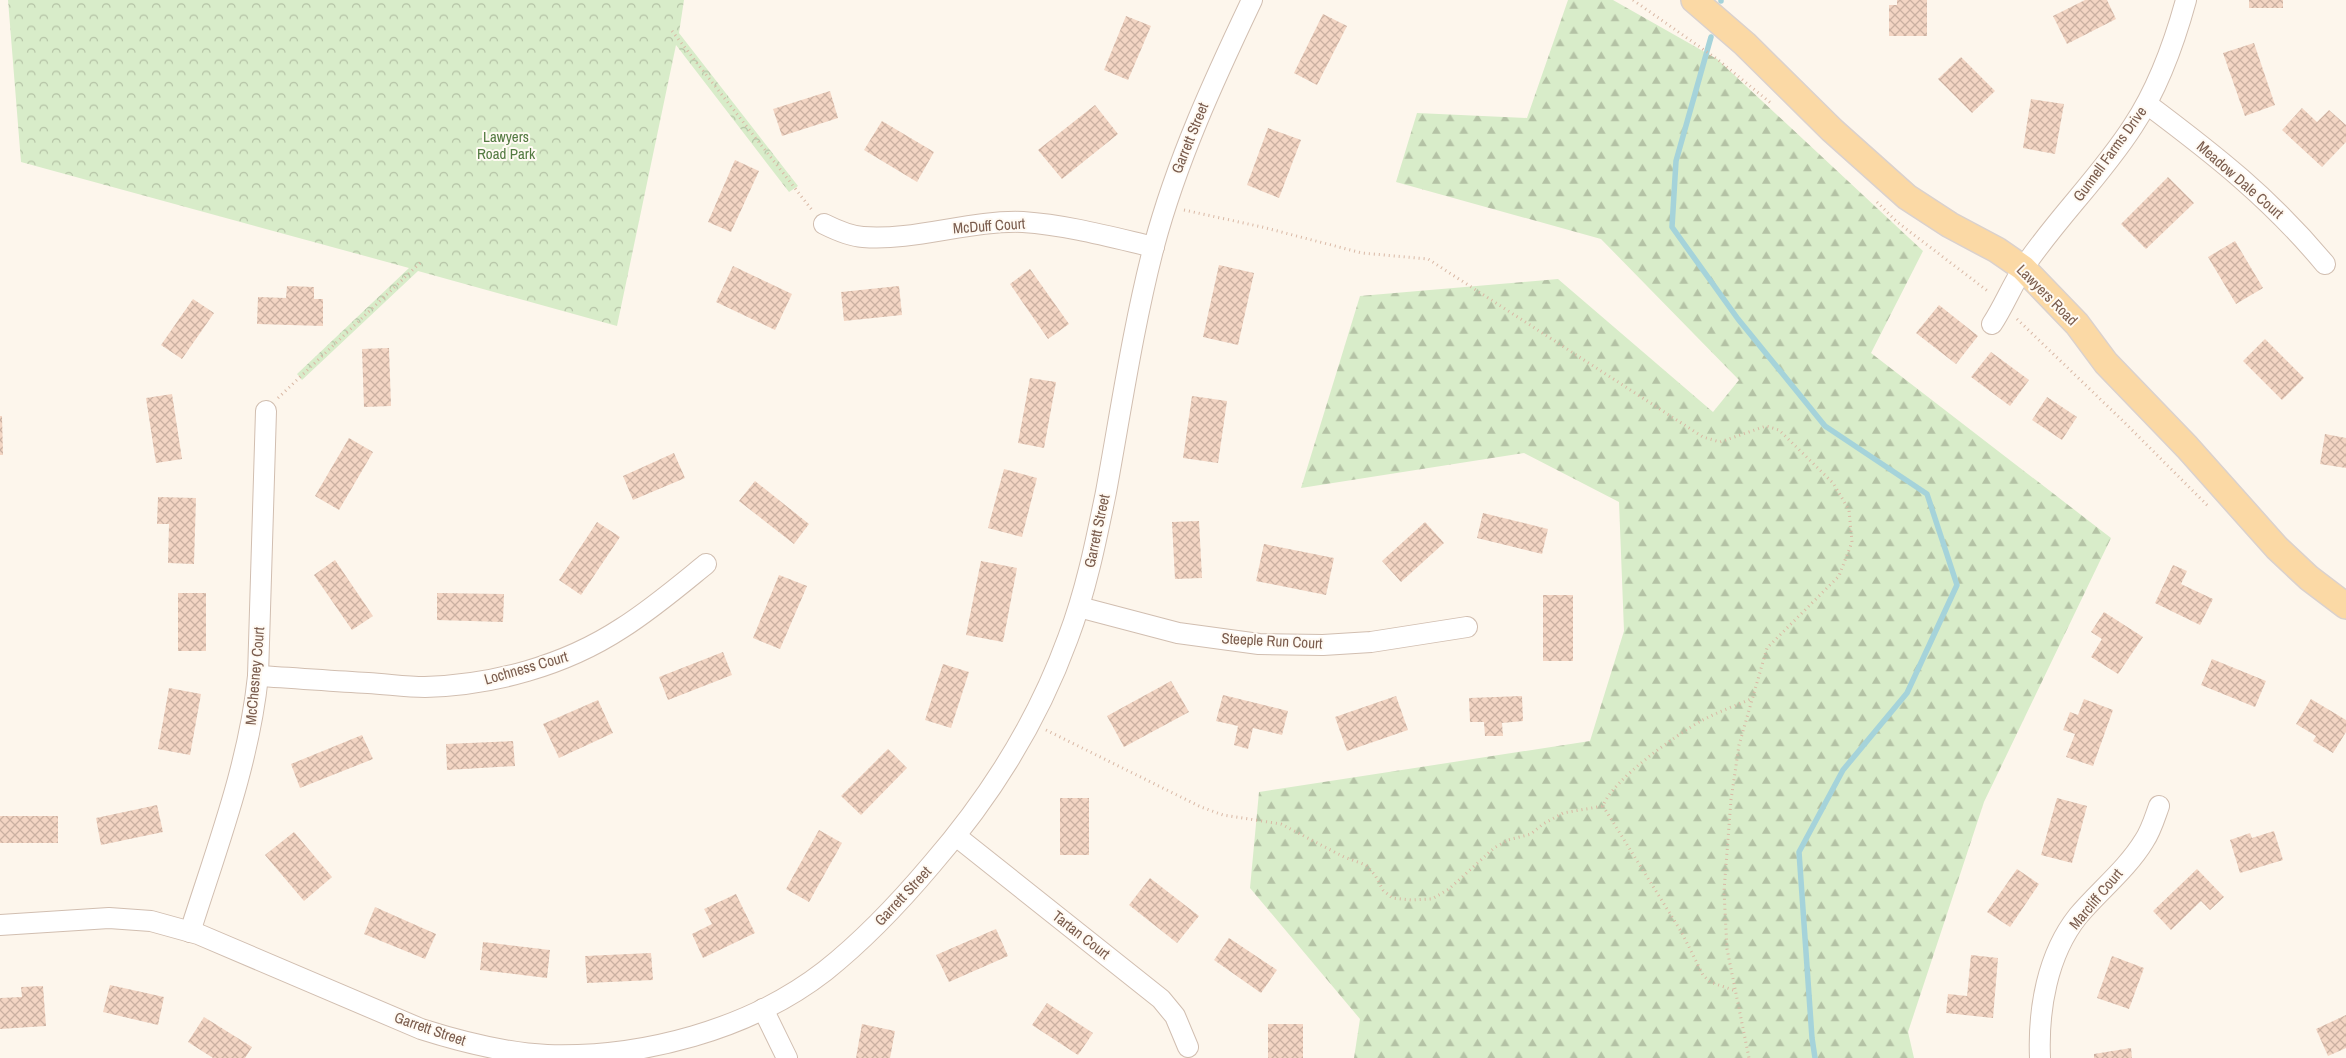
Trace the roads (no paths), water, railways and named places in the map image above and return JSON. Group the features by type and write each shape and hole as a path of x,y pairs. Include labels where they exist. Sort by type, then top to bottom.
{"main road":[{"name":"Lawyers Road","path":"1694,0 1745,44 1832,130 1907,197 1950,225 1997,250 2023,268 2077,324 2106,363 2187,447 2277,548 2309,578 2346,606"}],"street":[{"name":"Garrett Street","path":"0,925 109,918 151,921 190,932 421,1029 460,1041 504,1051 548,1055 590,1055 633,1050 677,1041 722,1027 763,1009 799,988 832,965 897,903 956,836 995,785 1045,695 1079,607 1094,553 1154,247 1166,205 1195,122 1252,0"},
{"name":"Gunnell Farms Drive","path":"1992,324 2004,306 2023,268 2124,140 2147,104 2170,50 2186,0"},
{"name":"Meadow Dale Court","path":"2147,104 2224,162 2265,198 2325,264"},
{"name":"McDuff Court","path":"824,224 842,232 862,237 883,237 986,223 1022,222 1099,234 1154,247"},
{"name":"McChesney Court","path":"190,932 243,767 254,715 258,676 266,411"},
{"name":"Lochness Court","path":"258,676 423,687 465,684 505,677 545,666 584,650 621,629 654,606 706,564"},
{"name":"Steeple Run Court","path":"1079,607 1178,633 1259,644 1324,645 1371,642 1466,627"},
{"name":"Marcliff Court","path":"2040,1058 2042,1007 2048,976 2061,945 2077,917 2145,840 2160,806"},
{"name":"Tartan Court","path":"956,836 1161,999 1175,1016 1188,1046"},
{"path":"763,1009 787,1058"}],"waterway":[{"path":"1711,37 1676,161 1672,227 1738,319 1825,426 1927,494 1957,585 1907,693 1843,770 1799,852 1815,1058"}],"park label":[{"name":"Lawyers Road Park","path":"506,146"}]}
